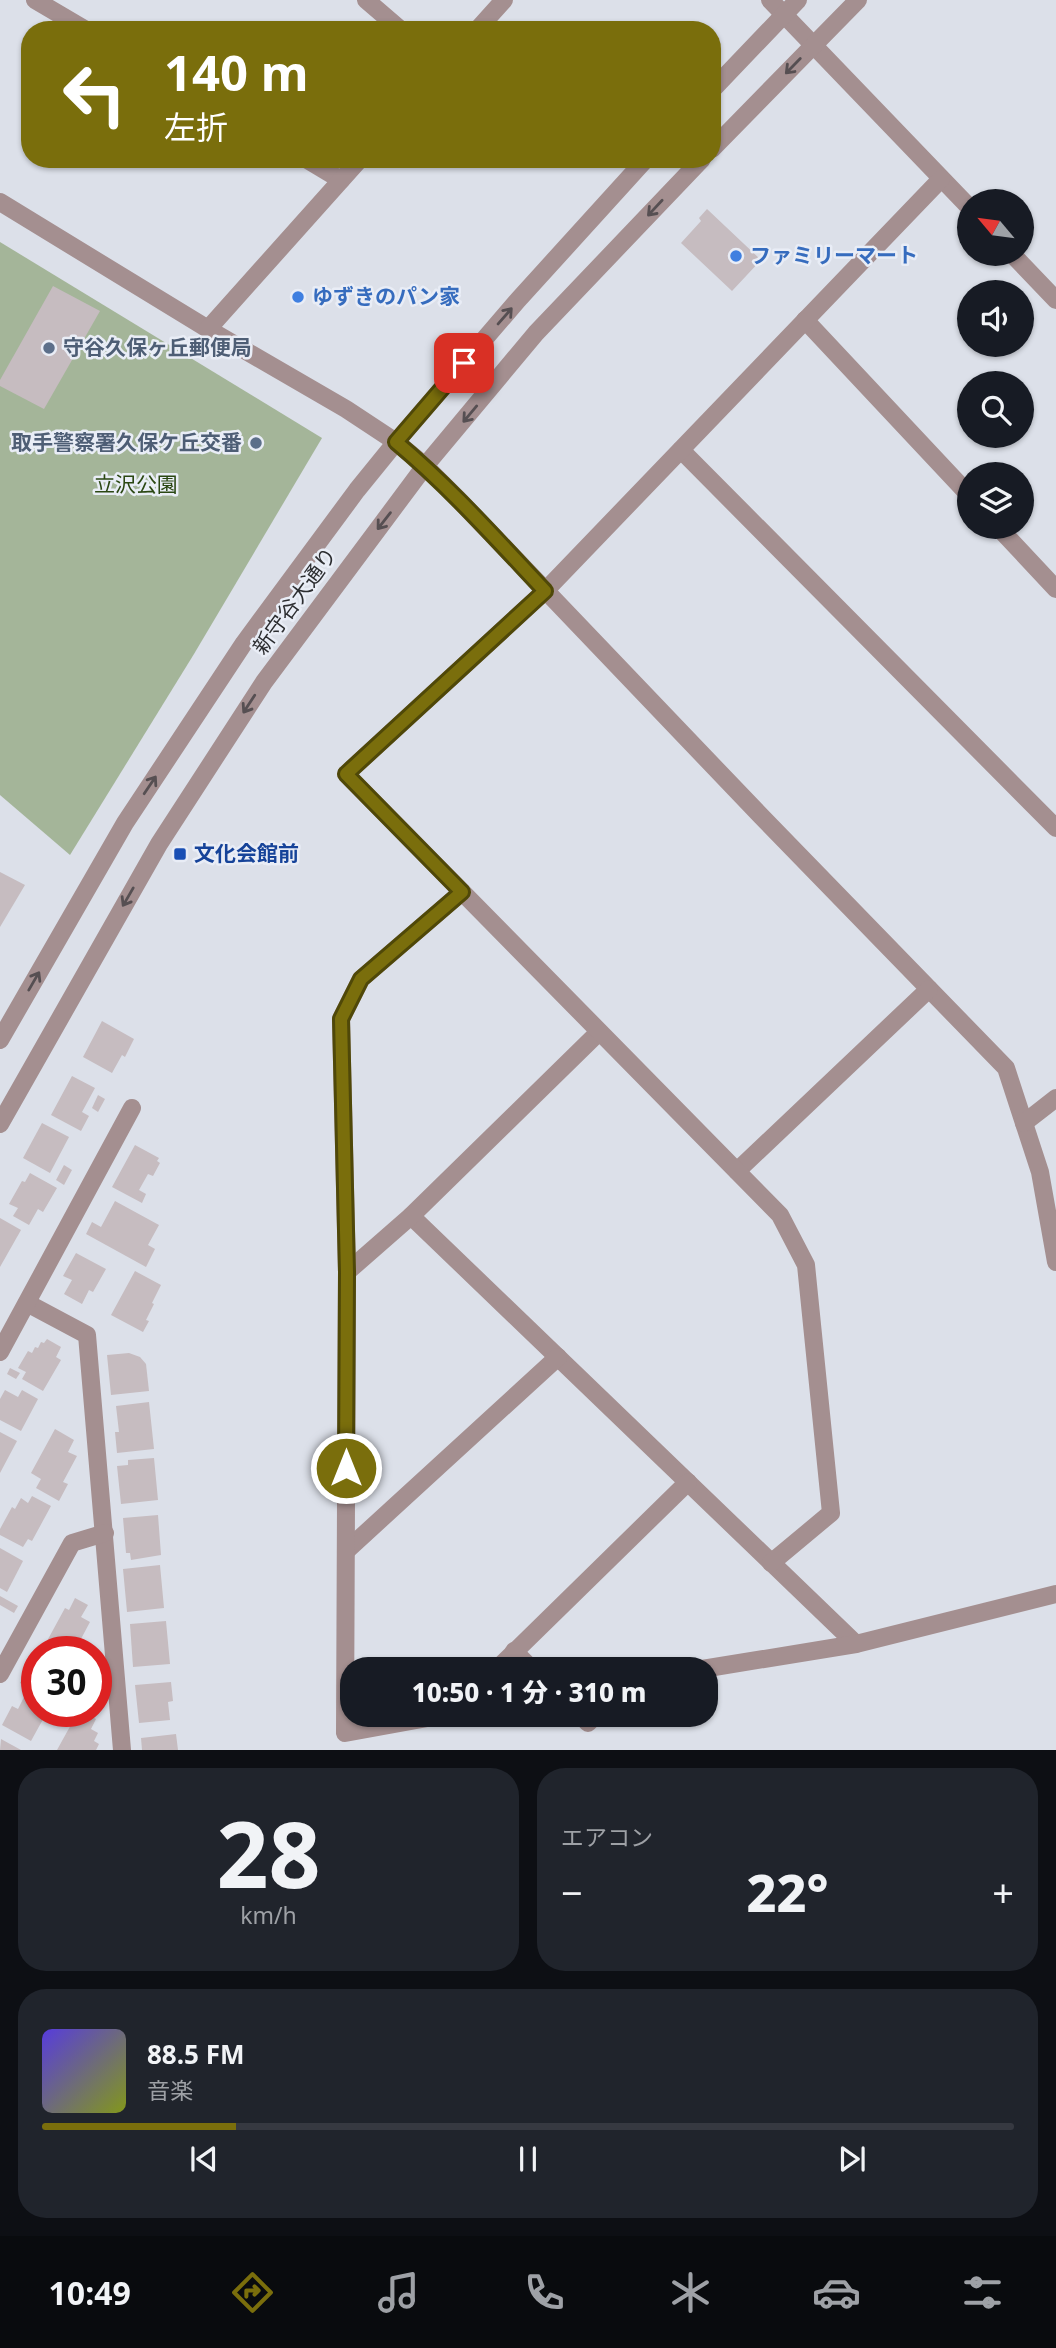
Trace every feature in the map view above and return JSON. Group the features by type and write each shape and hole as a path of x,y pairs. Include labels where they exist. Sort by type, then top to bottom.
{"street":[{"path":"35,0 71,21"},
{"path":"366,0 390,21"},
{"path":"485,21 504,0"},
{"path":"771,0 957,194"},
{"path":"721,80 799,0"},
{"path":"721,140 858,0"},
{"path":"321,168 341,180"},
{"path":"208,329 352,168"},
{"name":"新守谷大通り","path":"0,1040 125,823 244,643 340,512 396,442 518,300 638,168"},
{"name":"新守谷大通り","path":"0,1124 159,844 264,682 425,466 536,333 693,168"},
{"path":"771,1563 831,1513 806,1265 780,1215 346,774 545,591 942,178"},
{"path":"0,202 208,329 346,409 396,442 425,466 1006,1068 1040,1172 1056,1262"},
{"path":"1023,266 1056,300"},
{"path":"805,320 957,482"},
{"path":"681,450 1056,828"},
{"path":"1009,539 1056,589"},
{"path":"345,1657 347,1272 341,1019 361,979 462,892"},
{"path":"737,1171 929,989"},
{"path":"347,1272 411,1216 600,1032"},
{"path":"1024,1123 1056,1098"},
{"path":"0,1352 132,1108"},
{"path":"411,1216 856,1644"},
{"path":"27,1303 87,1335 122,1749"},
{"path":"346,1552 558,1357"},
{"path":"508,1657 688,1482"},
{"path":"0,1674 72,1544 105,1532"},
{"path":"718,1666 856,1644 1056,1594"},
{"path":"514,1651 520,1657"},
{"path":"345,1727 345,1732 374,1727"}],"green space":[{"name":"立沢公園","path":"0,242 322,438 194,654 70,855 0,795"}],"building":[{"path":"707,209 761,260 732,291 681,243 701,221 699,218"},
{"path":"53,286 100,311 44,409 0,386 0,380"},
{"path":"0,872 25,885 0,927"},
{"path":"102,1021 134,1039 125,1057 122,1055 112,1073 83,1057"},
{"path":"72,1076 95,1088 82,1112 89,1116 81,1131 51,1115"},
{"path":"98,1095 105,1099 98,1112 92,1108"},
{"path":"42,1123 69,1137 50,1173 23,1158"},
{"path":"135,1145 159,1158 157,1161 160,1163 153,1176 148,1174 139,1190 146,1194 142,1203 112,1187"},
{"path":"64,1165 72,1170 64,1185 56,1180"},
{"path":"30,1173 57,1188 43,1212 38,1209 29,1225 13,1216 18,1208 9,1204 22,1181 25,1182"},
{"path":"115,1201 159,1225 148,1245 155,1249 146,1267 86,1234 92,1222 101,1227"},
{"path":"0,1218 21,1230 0,1267"},
{"path":"76,1253 106,1269 93,1292 89,1290 82,1304 64,1294 72,1280 63,1276"},
{"path":"135,1271 161,1285 143,1332 111,1315"},
{"path":"47,1339 61,1347 56,1357 61,1360 43,1391 22,1379 26,1372 18,1368 28,1351 32,1353 35,1347 38,1348 41,1342 44,1343"},
{"path":"129,1353 140,1357 146,1364 149,1391 111,1395 107,1355"},
{"path":"10,1368 20,1373 16,1379 7,1374"},
{"path":"5,1390 18,1397 22,1390 38,1399 21,1431 0,1420 0,1399"},
{"path":"149,1402 154,1449 117,1453 115,1432 119,1432 116,1406"},
{"path":"55,1429 74,1440 68,1452 77,1456 63,1482 68,1484 59,1501 36,1488 41,1479 31,1473"},
{"path":"0,1432 17,1441 0,1473"},
{"path":"154,1458 158,1500 121,1504 117,1466 128,1465 128,1460"},
{"path":"32,1496 51,1506 32,1541 28,1539 23,1547 0,1535 0,1529 12,1507 15,1509 21,1498 28,1503"},
{"path":"158,1515 161,1555 131,1560 130,1553 126,1553 123,1518"},
{"path":"0,1548 23,1561 7,1592 0,1588"},
{"path":"160,1565 164,1608 127,1612 123,1569"},
{"path":"0,1596 18,1606 14,1613 0,1605"},
{"path":"75,1598 88,1605 81,1617 90,1622 83,1636 50,1636 65,1608 69,1610"},
{"path":"166,1621 170,1664 133,1667 130,1624"},
{"path":"171,1682 173,1701 168,1702 170,1720 139,1723 135,1685"},
{"path":"21,1703 21,1727 39,1727 31,1741 2,1725 12,1706 18,1709"},
{"path":"70,1727 92,1727 91,1729 98,1733 94,1741 99,1744 96,1750 57,1750"},
{"path":"176,1734 178,1750 142,1750 141,1738"},
{"path":"1,1739 21,1750 0,1750"}],"place":[{"name":"ファミリーマート","path":"736,256"},
{"name":"ゆずきのパン家","path":"298,297"},
{"name":"守谷久保ヶ丘郵便局","path":"49,348"},
{"name":"取手警察署久保ケ丘交番","path":"256,443"},
{"name":"文化会館前","path":"180,854"}],"route":[{"path":"346,1468 347,1272 341,1019 361,979 462,892 346,774 545,591 457,498 396,442 464,363"}]}
